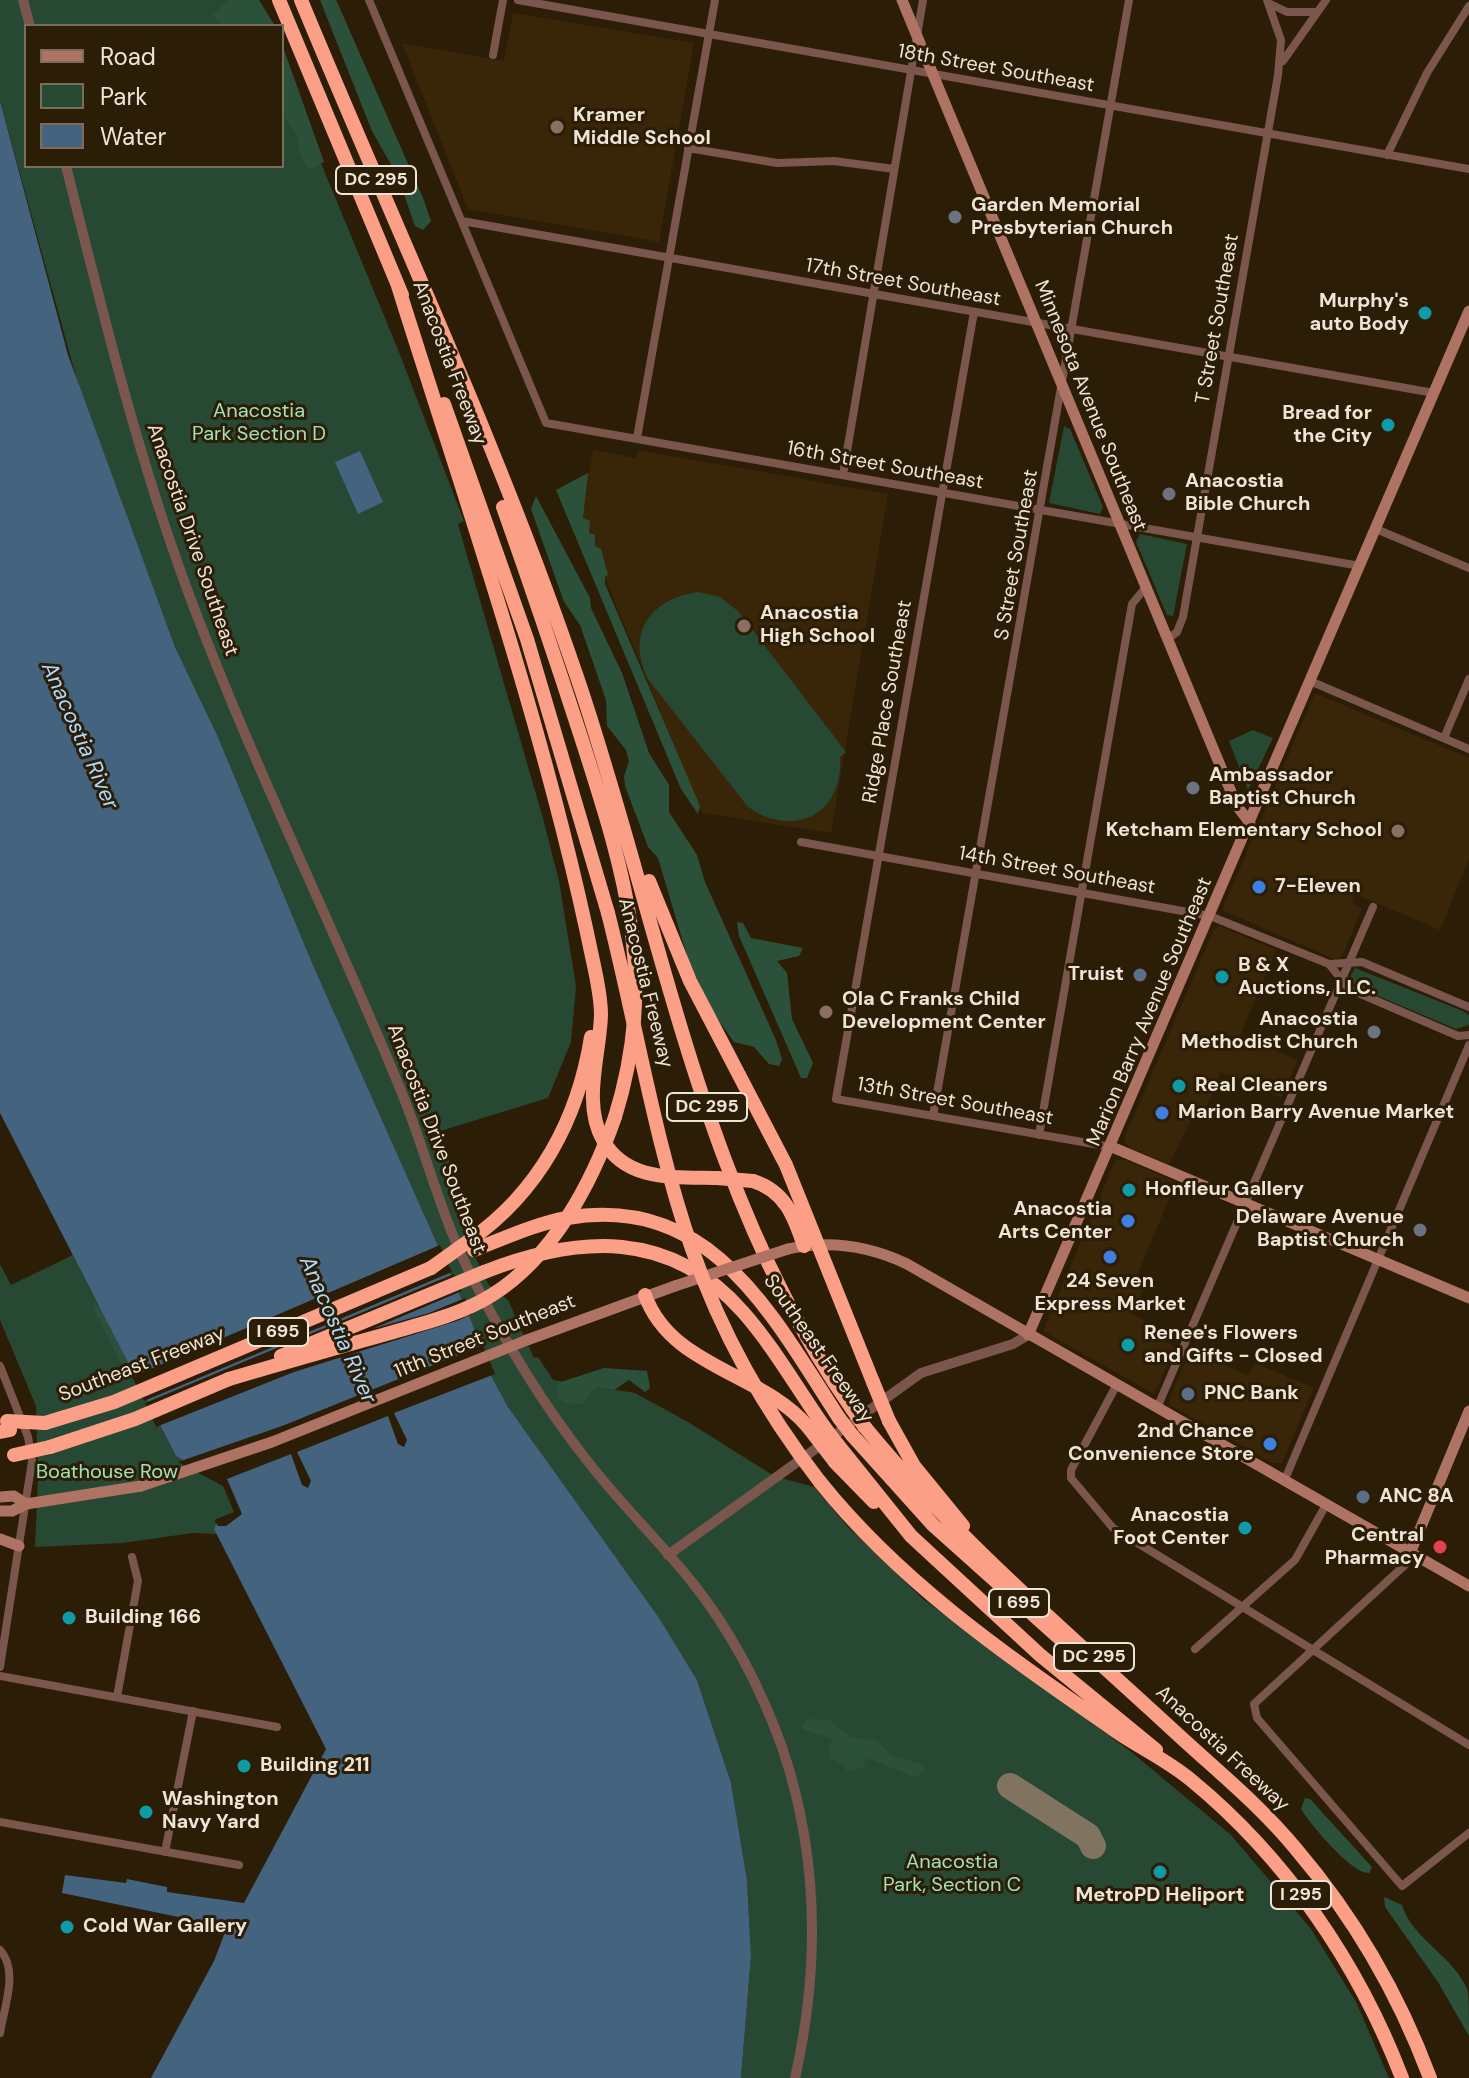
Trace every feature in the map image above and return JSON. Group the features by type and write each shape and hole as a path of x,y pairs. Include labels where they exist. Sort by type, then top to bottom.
{"highway":[{"name":"Anacostia Freeway","path":"279,0 398,286 508,582 608,913 671,1180 692,1249 742,1363 779,1424 820,1482 880,1549 933,1597 1005,1654 1143,1751 1177,1769 1243,1828 1301,1895 1346,1962 1390,2049 1399,2078"},
{"name":"Anacostia Freeway","path":"301,0 543,580 611,784 699,1082 738,1194 794,1316 846,1414 950,1525 1270,1820 1339,1904 1387,1982 1430,2078"},
{"path":"398,286 519,672 588,937 601,1006 593,1100 601,1137 614,1155 641,1172 753,1181 771,1188 785,1201 804,1246"},
{"path":"229,1379 452,1314 499,1290 533,1261 565,1219 595,1166 615,1117 630,1057 636,1010 636,955 627,894 557,662 452,359"},
{"path":"611,784 690,981 773,1136 820,1245 889,1421 914,1466 988,1557"},
{"path":"472,1245 523,1194 548,1158 571,1111 587,1060 593,1016 588,937"},
{"name":"Southeast Freeway","path":"4,1426 45,1423 125,1397 431,1268 472,1245 584,1216 637,1220 688,1237 727,1262 751,1287 846,1414"},
{"name":"Southeast Freeway","path":"7,1456 50,1447 135,1419 484,1272 543,1251 587,1244 640,1250 681,1264 711,1282 744,1313 825,1428 911,1536 1040,1655 1177,1769"},
{"path":"645,1295 653,1314 676,1341 781,1401 808,1427 835,1462 911,1536"},
{"name":"Southeast Freeway","path":"858,1430 933,1525 977,1567 1160,1726 1201,1756"}],"main road":[{"name":"Minnesota Avenue Southeast","path":"902,0 1237,806 1250,823"},
{"name":"Marion Barry Avenue Southeast","path":"1028,1335 1112,1147 1469,311"},
{"name":"13th Street Southeast","path":"1112,1147 1469,1298"},
{"name":"11th Street Southeast","path":"0,1511 141,1486 272,1442 645,1295 788,1249 848,1246 881,1253 919,1271 1469,1586"},
{"path":"1411,1551 1469,1411"},
{"name":"11th Street Southeast","path":"0,1497 14,1496 26,1504"},
{"path":"0,1539 19,1546"}],"street":[{"path":"23,0 29,24"},
{"path":"369,0 462,221"},
{"path":"493,55 503,0"},
{"name":"18th Street Southeast","path":"518,0 1469,169"},
{"path":"637,438 715,0"},
{"path":"843,475 923,0"},
{"name":"S Street Southeast","path":"933,1116 1129,0"},
{"path":"1278,75 1293,43 1326,0"},
{"path":"1267,2 1287,12 1316,12"},
{"name":"T Street Southeast","path":"1168,639 1182,622 1278,75 1281,40 1267,2"},
{"path":"1387,155 1427,73 1469,6"},
{"path":"688,148 777,163 834,161 894,169"},
{"name":"Anacostia Drive Southeast","path":"67,168 135,434 186,588 252,750 398,1083 432,1184 467,1267 563,1429 700,1593 747,1668 776,1733 795,1792 809,1867 814,1926 810,1993 795,2078"},
{"name":"17th Street Southeast","path":"462,221 1434,393"},
{"name":"16th Street Southeast","path":"462,221 546,423 1360,566"},
{"name":"Ridge Place Southeast","path":"836,1099 974,312"},
{"path":"1376,529 1469,568"},
{"path":"1039,1135 1132,604 1146,587"},
{"path":"1444,738 1469,679"},
{"path":"1310,681 1469,749"},
{"name":"14th Street Southeast","path":"801,842 1210,916 1329,964"},
{"path":"1157,1408 1373,907"},
{"path":"1469,1007 1362,962 1329,964 1349,989 1458,1036 1469,1035"},
{"path":"1285,1479 1469,1045"},
{"name":"13th Street Southeast","path":"836,1099 1112,1147"},
{"path":"668,1555 921,1373 1013,1344 1028,1335"},
{"path":"0,1366 32,1453 0,1667"},
{"path":"1116,1386 1071,1470 1071,1478 1120,1533 1244,1604 1469,1745"},
{"path":"1195,1649 1295,1560 1327,1503"},
{"path":"1411,1551 1406,1564 1254,1704 1255,1716 1402,1886 1469,1833"},
{"path":"117,1697 138,1581 132,1557"},
{"path":"0,1676 277,1727"},
{"path":"165,1852 193,1711"},
{"path":"0,1822 239,1865"},
{"path":"0,1950 8,1961 10,1973 0,2033"}],"shaded area":[{"name":"Kramer Middle School","path":"513,13 694,43 659,242 468,209 402,43 504,61"},
{"name":"Anacostia High School","path":"593,450 636,458 638,450 888,494 831,833 702,813 566,484 589,473"},
{"name":"Ketcham Elementary School","path":"1315,693 1469,758 1469,859 1440,930 1355,894 1351,902 1362,909 1342,957 1336,960 1222,910"},
{"path":"1220,926 1276,950 1240,1036 1298,1060 1282,1098 1221,1072 1202,1117 1194,1115 1169,1164 1128,1147 1124,1139 1214,929"},
{"path":"1122,1159 1176,1182 1137,1276 1147,1280 1133,1314 1146,1321 1141,1332 1176,1347 1154,1394 1043,1331 1115,1161"},
{"path":"1190,1350 1248,1375 1255,1363 1314,1388 1282,1463 1272,1463 1170,1405 1170,1397"}],"green space":[{"path":"0,0 259,0 267,24 24,24 24,168 284,168 284,74 397,347 464,521 458,524 559,881 576,986 571,1042 548,1098 437,1132 461,1191 463,1231 488,1284 508,1300 534,1358 538,1357 553,1380 635,1393 774,1476 814,1487 848,1527 923,1599 1130,1751 1231,1835 1311,1929 1356,2002 1389,2078 741,2078 751,1956 747,1880 731,1783 697,1680 659,1619 508,1407 489,1372 471,1320 313,965 218,737 175,647 80,391 0,101"},
{"path":"228,0 259,0 274,24 220,24 213,15"},
{"path":"320,0 336,0 338,4 423,198 431,221 423,230 415,226 398,177 372,131"},
{"path":"284,50 324,162 309,170 300,154 297,135 284,117"},
{"path":"1064,426 1070,429 1103,507 1100,514 1049,503"},
{"path":"588,473 583,518 590,521 589,533 595,535 595,546 601,549 608,575 605,576 605,584 700,806 698,814 681,789 556,490"},
{"path":"536,496 590,598 591,608 622,673 649,753 669,785 669,812 697,855 705,882 776,1040 782,1059 779,1066 769,1064 754,1047 734,1042 714,1014 689,962 658,858 648,847 625,786 624,776 629,761 626,750 607,726 606,700 580,625 564,602 531,509"},
{"path":"1140,534 1187,544 1173,616 1167,615 1136,542"},
{"path":"698,592 720,597 738,611 846,752 840,757 834,793 825,806 813,815 782,821 748,807 648,679 640,647 641,633 647,621 655,610 667,602"},
{"path":"1253,730 1273,738 1248,790 1229,741"},
{"path":"737,922 743,923 751,938 803,948 799,956 777,961 787,973 792,1019 813,1063 807,1078 801,1078 739,936"},
{"path":"1355,968 1463,1011 1469,1015 1469,1025 1456,1029 1357,987 1349,979"},
{"name":"Boathouse Row","path":"73,1255 176,1456 229,1488 239,1509 214,1529 217,1534 193,1533 122,1543 35,1547 38,1480 36,1406 0,1320 0,1264 11,1285"},
{"path":"95,1304 100,1307 134,1373 128,1378 93,1308"},
{"path":"604,1368 647,1371 650,1388 645,1392 629,1380 614,1390 595,1387 583,1404 565,1403 558,1398 558,1383"},
{"path":"106,1375 115,1376 119,1382 91,1392 87,1381"},
{"path":"806,1719 830,1720 851,1738 876,1740 891,1755 923,1765 926,1771 915,1777 867,1758 863,1767 847,1771 843,1764 830,1758 829,1748 834,1739 802,1729"},
{"path":"1305,1798 1310,1799 1372,1867 1369,1873 1353,1866 1322,1837 1301,1809"},
{"path":"1384,1897 1402,1905 1415,1928 1462,1979 1468,1991 1469,2036 1438,1982 1385,1907"}],"water":[{"name":"Anacostia River","path":"0,101 68,355 175,647 218,737 313,965 471,1320 489,1372 508,1407 659,1618 697,1680 731,1783 747,1880 751,1956 741,2078 151,2078 214,1961 227,1927 62,1893 65,1875 126,1883 127,1879 167,1887 167,1892 244,1903 326,1749 214,1529 216,1524 233,1517 238,1509 229,1488 176,1456 0,1113"},
{"path":"360,451 383,502 358,514 335,462"}],"pier":[{"path":"440,1245 452,1272 144,1401 132,1377"},
{"path":"454,1274 462,1291 372,1329 429,1313 465,1298 472,1314 294,1372 156,1427 145,1403"},
{"path":"483,1345 495,1374 394,1413 407,1440 404,1447 398,1444 388,1416 297,1452 311,1481 308,1488 302,1485 291,1454 227,1479 242,1514 226,1526 218,1526 214,1520 234,1512 223,1486 178,1462 282,1426"}],"taxiway":[{"path":"1010,1786 1088,1836 1093,1846"}],"place":[{"name":"Kramer Middle School","path":"557,127"},
{"name":"Garden Memorial Presbyterian Church","path":"955,217"},
{"name":"Murphy's auto Body","path":"1425,313"},
{"name":"Bread for the City","path":"1388,425"},
{"name":"Anacostia Bible Church","path":"1169,494"},
{"name":"Anacostia High School","path":"744,626"},
{"name":"Ambassador Baptist Church","path":"1193,788"},
{"name":"Ketcham Elementary School","path":"1398,831"},
{"name":"7-Eleven","path":"1259,887"},
{"name":"Truist","path":"1140,975"},
{"name":"B & X Auctions, LLC.","path":"1222,977"},
{"name":"Ola C Franks Child Development Center","path":"826,1012"},
{"name":"Anacostia Methodist Church","path":"1374,1032"},
{"name":"Real Cleaners","path":"1179,1086"},
{"name":"Marion Barry Avenue Market","path":"1162,1113"},
{"name":"Honfleur Gallery","path":"1129,1190"},
{"name":"Anacostia Arts Center","path":"1128,1221"},
{"name":"Delaware Avenue Baptist Church","path":"1420,1230"},
{"name":"24 Seven Express Market","path":"1110,1257"},
{"name":"Renee's Flowers and Gifts - Closed","path":"1128,1345"},
{"name":"PNC Bank","path":"1188,1394"},
{"name":"2nd Chance Convenience Store","path":"1270,1444"},
{"name":"ANC 8A","path":"1363,1497"},
{"name":"Anacostia Foot Center","path":"1245,1528"},
{"name":"Central Pharmacy","path":"1440,1547"},
{"name":"Building 166","path":"69,1618"},
{"name":"Building 211","path":"244,1766"},
{"name":"Washington Navy Yard","path":"146,1812"},
{"name":"MetroPD Heliport","path":"1160,1872"},
{"name":"Cold War Gallery","path":"67,1927"}],"park label":[{"name":"Anacostia Park Section D","path":"259,424"},
{"name":"Anacostia Park, Section C","path":"952,1874"}]}
